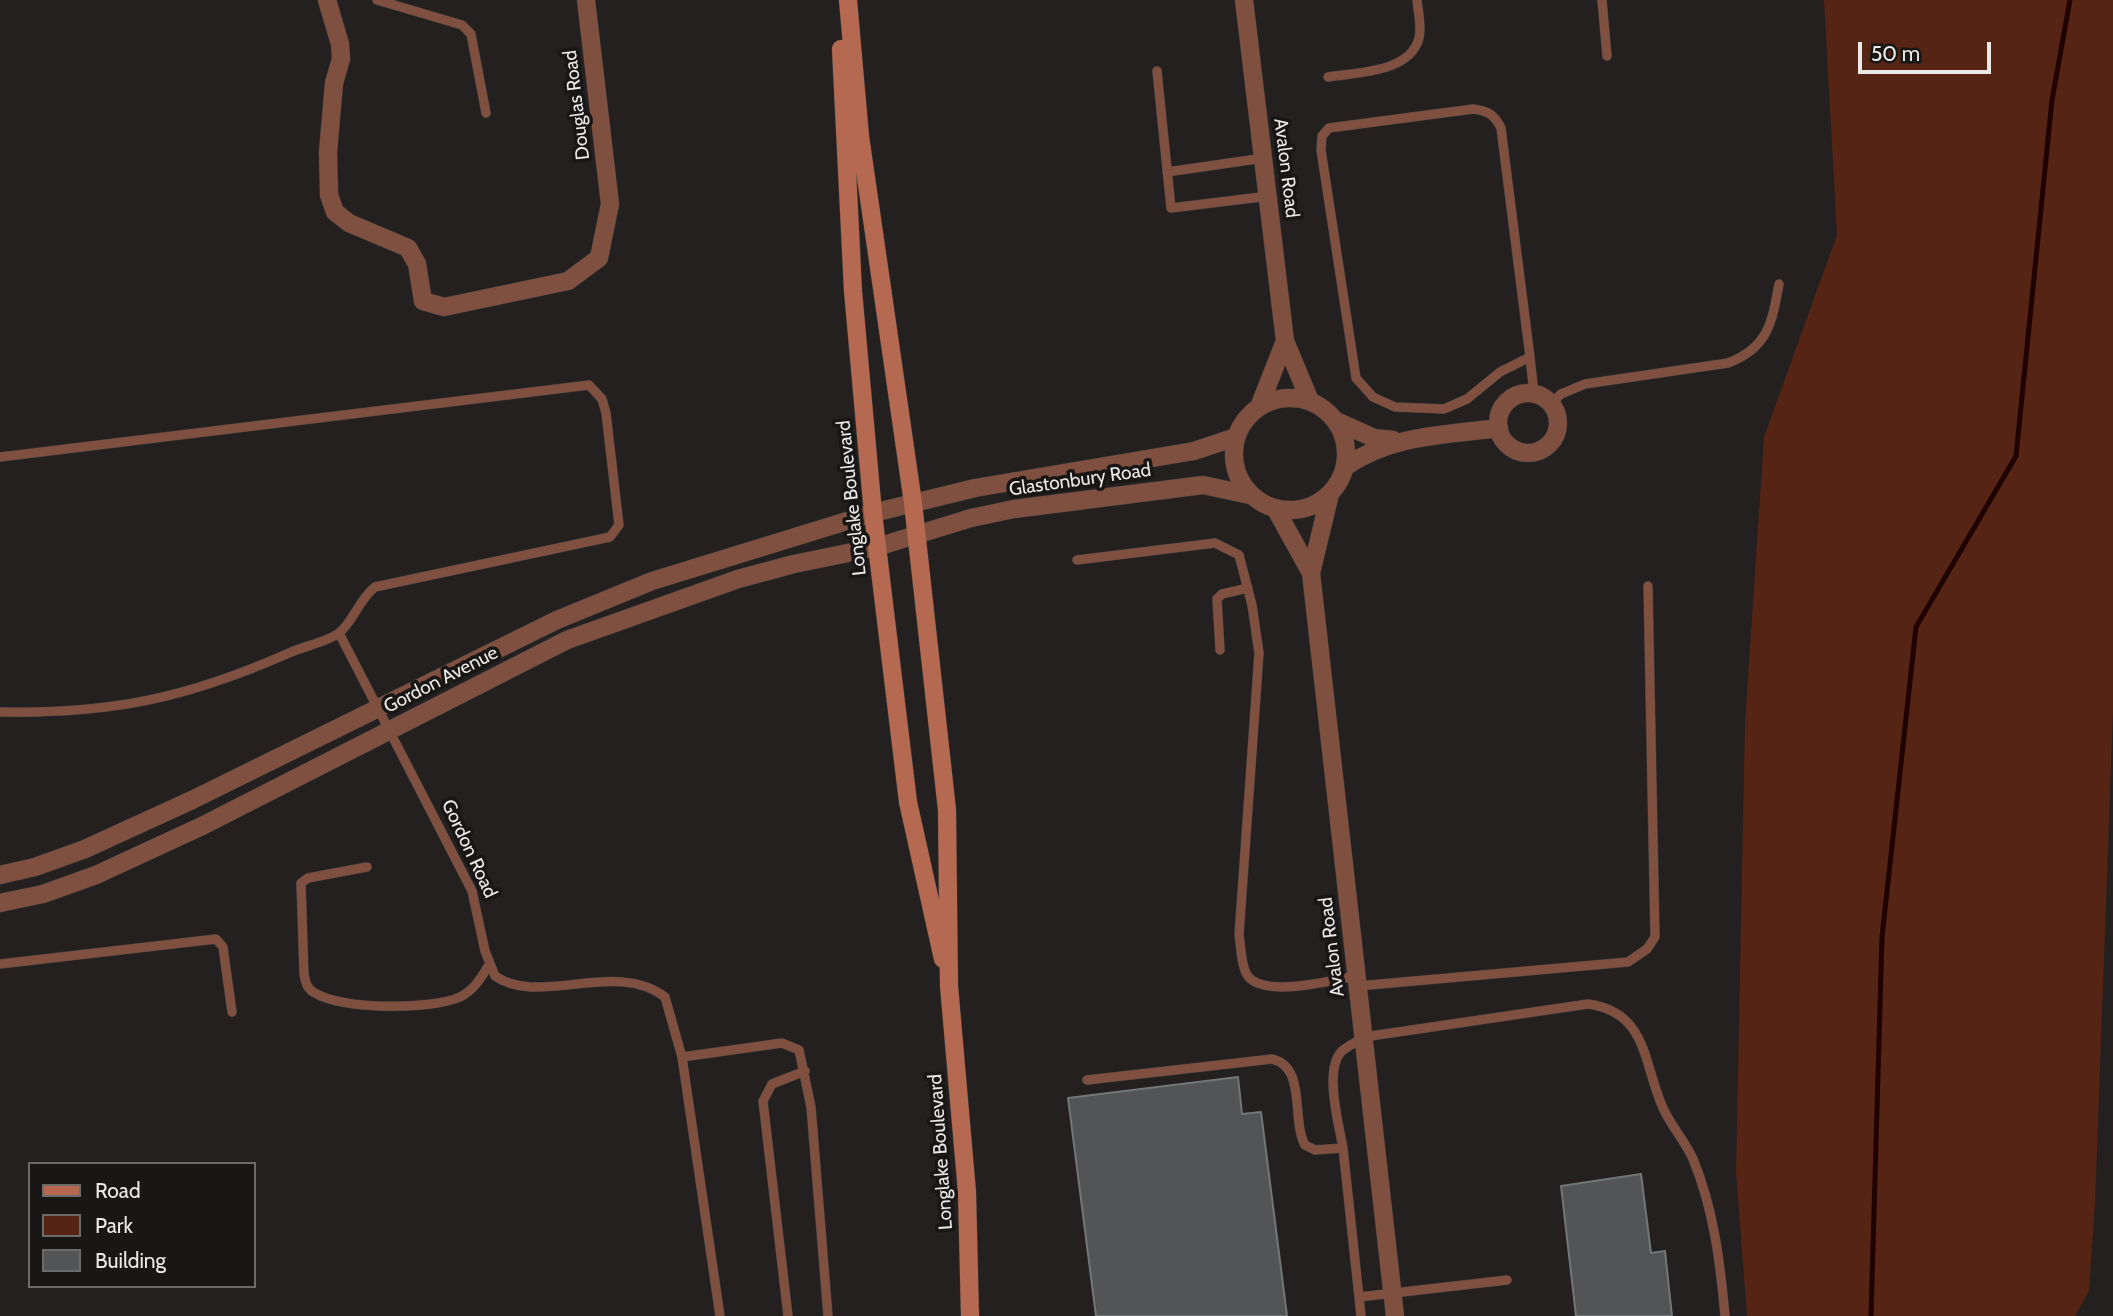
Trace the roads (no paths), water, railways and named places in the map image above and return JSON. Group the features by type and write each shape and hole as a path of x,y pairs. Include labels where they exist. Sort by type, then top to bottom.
{"main road":[{"name":"Longlake Boulevard","path":"838,0 853,291 873,513 908,802 949,986"},
{"name":"Longlake Boulevard","path":"848,0 868,201 913,503 947,810 949,986 967,1192 970,1316"}],"street":[{"name":"Douglas Road","path":"327,0 340,44 341,58 333,97 328,152 329,195 335,212 349,223 408,248 417,264 423,301 432,306 444,307 568,281 599,258 610,204 586,0"},
{"name":"Avalon Road","path":"1244,0 1285,341"},
{"path":"1285,341 1310,401"},
{"path":"1259,407 1285,341"},
{"path":"1525,394 1534,394 1551,404 1556,412 1557,432 1545,448 1536,452 1516,451 1508,446 1499,428 1499,418 1507,402 1525,394"},
{"path":"1400,440 1374,438 1336,421 1310,401 1293,398 1275,400 1259,407 1245,420 1236,437 1235,468 1251,495 1275,508 1303,509 1330,494 1345,467 1375,448 1400,440 1499,428"},
{"path":"1336,421 1343,436 1345,467"},
{"name":"Glastonbury Road","path":"913,503 1054,473 1206,448 1236,437"},
{"name":"Glastonbury Road","path":"917,534 1014,509 1203,485 1251,495"},
{"name":"Avalon Road","path":"1330,494 1311,573 1395,1316"},
{"name":"Gordon Avenue","path":"0,875 35,867 97,843 192,800 557,620 652,581 913,503"},
{"name":"Avalon Road","path":"1275,508 1311,573"},
{"name":"Gordon Avenue","path":"0,904 43,894 96,875 202,826 567,640 749,576 877,547 917,534"}],"lane":[{"path":"377,0 462,25 471,34 486,113"},
{"path":"1328,76 1389,66 1410,56 1420,37 1417,0"},
{"path":"1602,0 1606,56"},
{"path":"1157,71 1171,208 1269,196"},
{"path":"1530,357 1500,372 1468,399 1444,409 1395,407 1373,397 1356,378 1321,150 1322,136 1329,128 1473,109 1487,111 1496,117 1501,128 1530,357 1534,394"},
{"path":"1167,172 1264,158"},
{"path":"1551,404 1561,394 1585,384 1728,363 1748,355 1764,337 1774,316 1779,284"},
{"path":"0,457 578,384 596,389 606,412 619,513 616,531 610,537 375,587 365,595 339,633 193,691 112,708 47,713 0,712"},
{"path":"1077,560 1215,543 1239,555 1248,588 1259,653 1239,935 1246,974 1259,985 1276,987 1628,962 1647,949 1655,937 1648,586"},
{"path":"1220,650 1217,598 1222,594 1248,588"},
{"name":"Gordon Road","path":"339,633 472,891 489,965"},
{"path":"367,867 308,878 301,883 304,975 307,986 314,993 369,1005 411,1007 463,995 478,983 489,965 495,975 517,986 613,982 646,985 665,997 682,1057 720,1316"},
{"path":"0,964 216,939 223,947 232,1012"},
{"path":"1361,1316 1343,1148 1332,1075 1335,1061 1342,1051 1364,1037 1588,1004 1608,1006 1636,1031 1663,1109 1693,1158 1715,1226 1725,1316"},
{"path":"682,1057 782,1043 799,1050 805,1071 828,1316"},
{"path":"1087,1080 1280,1060 1291,1072 1305,1145 1315,1150 1343,1148"},
{"path":"788,1316 764,1101 772,1084 805,1071"},
{"path":"1359,1297 1507,1280"}],"waterway":[{"path":"1871,1316 1882,937 1916,627 2016,456 2052,100 2070,0"}]}
